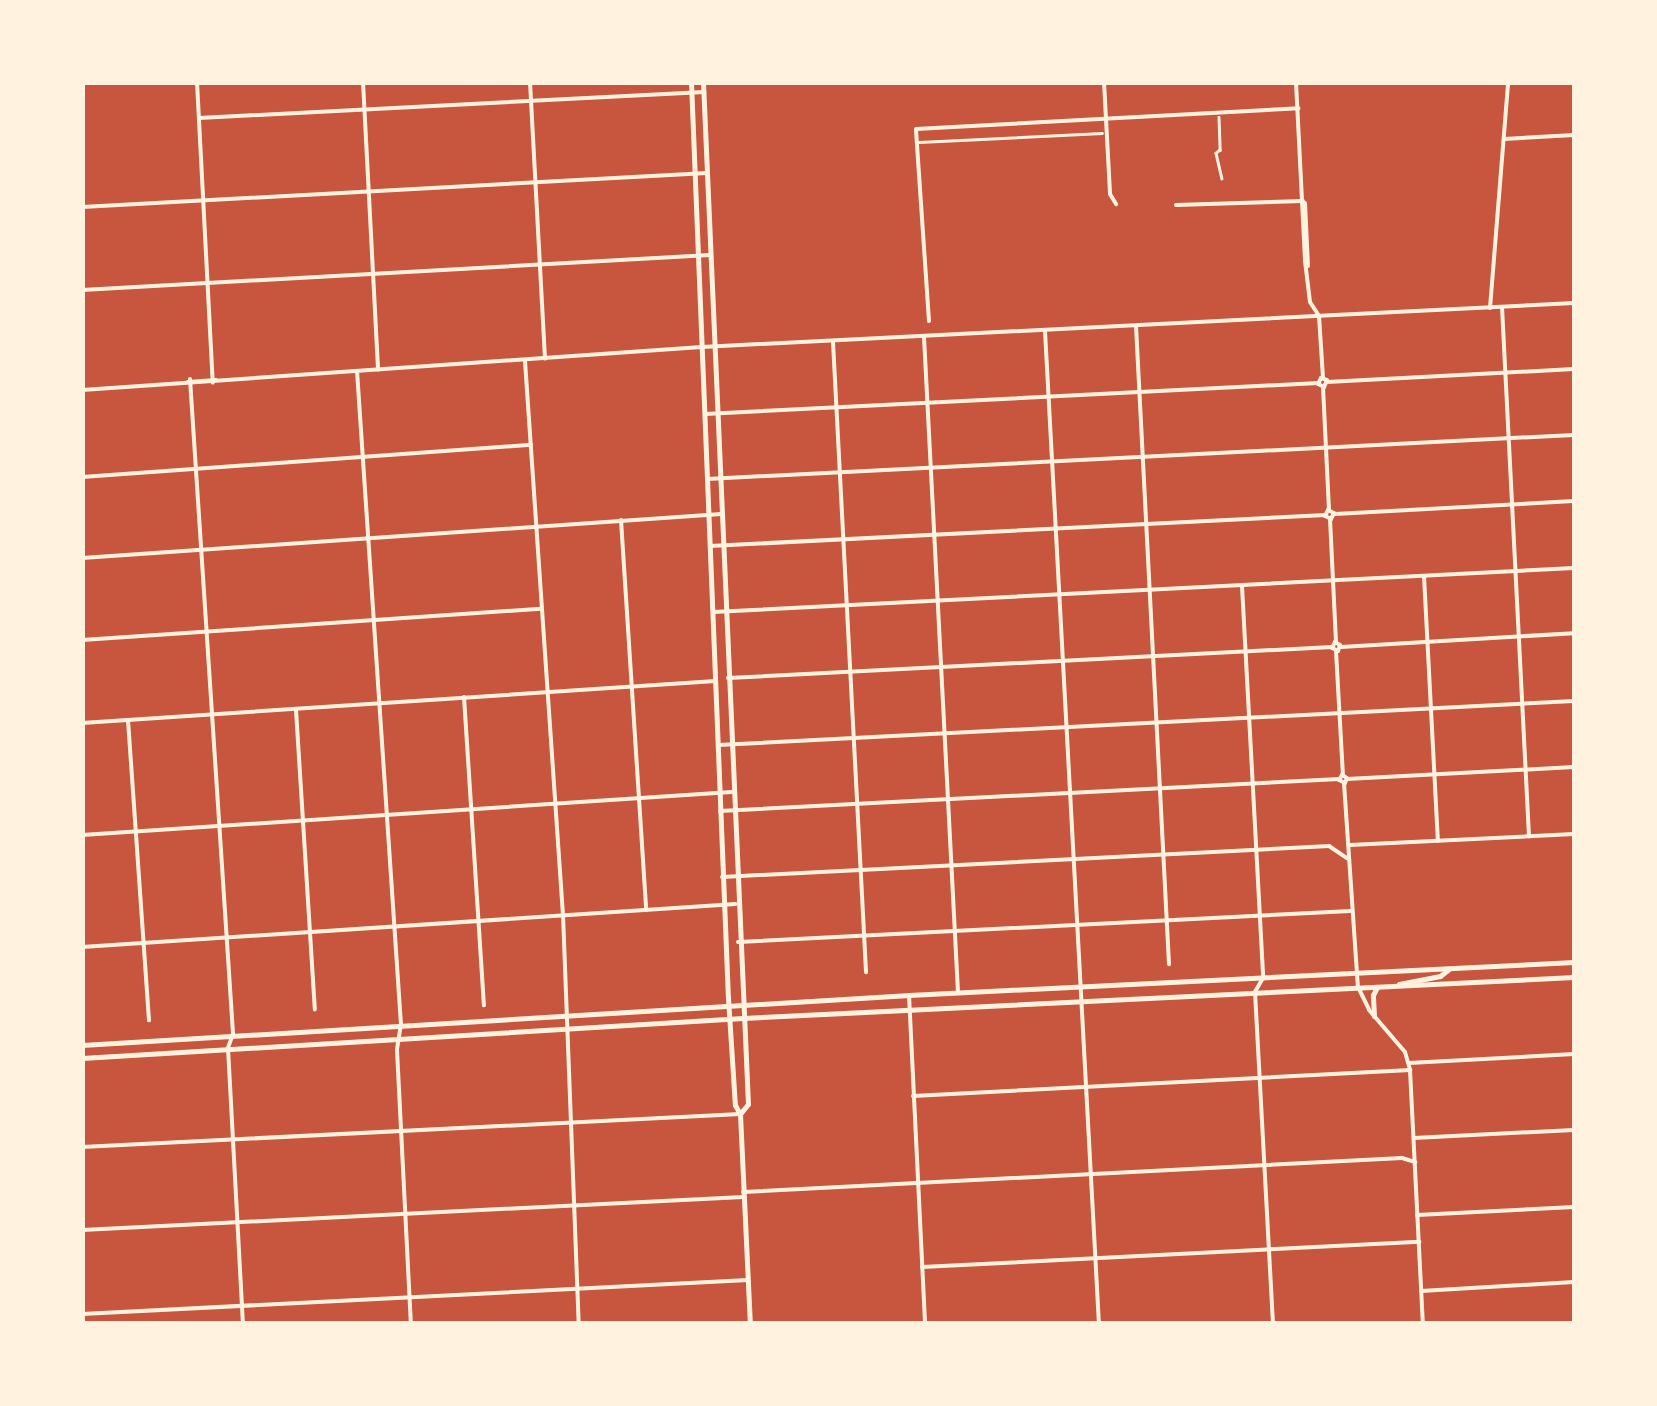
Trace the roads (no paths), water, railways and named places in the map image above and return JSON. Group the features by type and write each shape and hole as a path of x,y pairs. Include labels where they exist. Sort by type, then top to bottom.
{"main road":[{"path":"691,82 722,877 735,1104 740,1114 750,1324"},
{"path":"704,82 736,904 748,1104 740,1114"},
{"path":"82,1045 908,995 1574,962"},
{"path":"1397,986 1445,975 1449,969"},
{"path":"82,1058 742,1018 1574,978"},
{"path":"1374,1016 1373,995 1378,987"}],"street":[{"path":"197,82 214,380"},
{"path":"363,82 378,370"},
{"path":"530,82 545,359"},
{"path":"1104,82 1110,194 1116,204"},
{"path":"1296,82 1303,201 1307,205 1310,302 1319,316 1355,973 1358,988 1374,1016 1398,1041 1409,1063 1421,1322"},
{"path":"1490,308 1508,82"},
{"path":"199,118 704,92"},
{"path":"929,321 916,128 1298,108"},
{"path":"1219,117 1220,150 1225,154 1221,160 1222,178"},
{"path":"916,142 1102,133"},
{"path":"1504,139 1574,135"},
{"path":"82,207 707,173"},
{"path":"1176,204 1303,201"},
{"path":"82,290 710,254"},
{"path":"82,390 702,347 1574,303"},
{"path":"1502,307 1529,836"},
{"path":"1136,326 1169,964"},
{"path":"1045,331 1099,1324"},
{"path":"924,338 958,993"},
{"path":"833,342 866,972"},
{"path":"525,360 568,1015 565,1029 579,1324"},
{"path":"705,414 1574,369"},
{"path":"358,371 400,1024 397,1038 411,1324"},
{"path":"190,382 234,1034 228,1048 243,1324"},
{"path":"708,479 1574,436"},
{"path":"82,477 530,445"},
{"path":"710,546 1574,502"},
{"path":"82,558 721,514"},
{"path":"621,520 646,910"},
{"path":"713,612 1574,568"},
{"path":"1424,576 1438,841"},
{"path":"1242,586 1263,978 1256,992 1272,1324"},
{"path":"82,640 541,609"},
{"path":"728,678 1574,633"},
{"path":"82,722 716,680"},
{"path":"464,697 484,1004"},
{"path":"718,745 1574,701"},
{"path":"296,708 315,1010"},
{"path":"128,720 149,1020"},
{"path":"720,811 1574,768"},
{"path":"82,835 732,792"},
{"path":"1346,846 1574,834"},
{"path":"722,877 1328,846 1347,858"},
{"path":"82,947 736,904"},
{"path":"738,942 1350,911"},
{"path":"908,995 924,1324"},
{"path":"1409,1063 1574,1054"},
{"path":"914,1096 1410,1070"},
{"path":"82,1147 740,1114"},
{"path":"1413,1138 1574,1130"},
{"path":"1402,1158 1414,1150"},
{"path":"82,1230 1264,1164 1402,1158 1415,1162"},
{"path":"1418,1215 1574,1206"},
{"path":"922,1267 1419,1242"},
{"path":"82,1314 748,1280"},
{"path":"1421,1291 1574,1282"}]}
